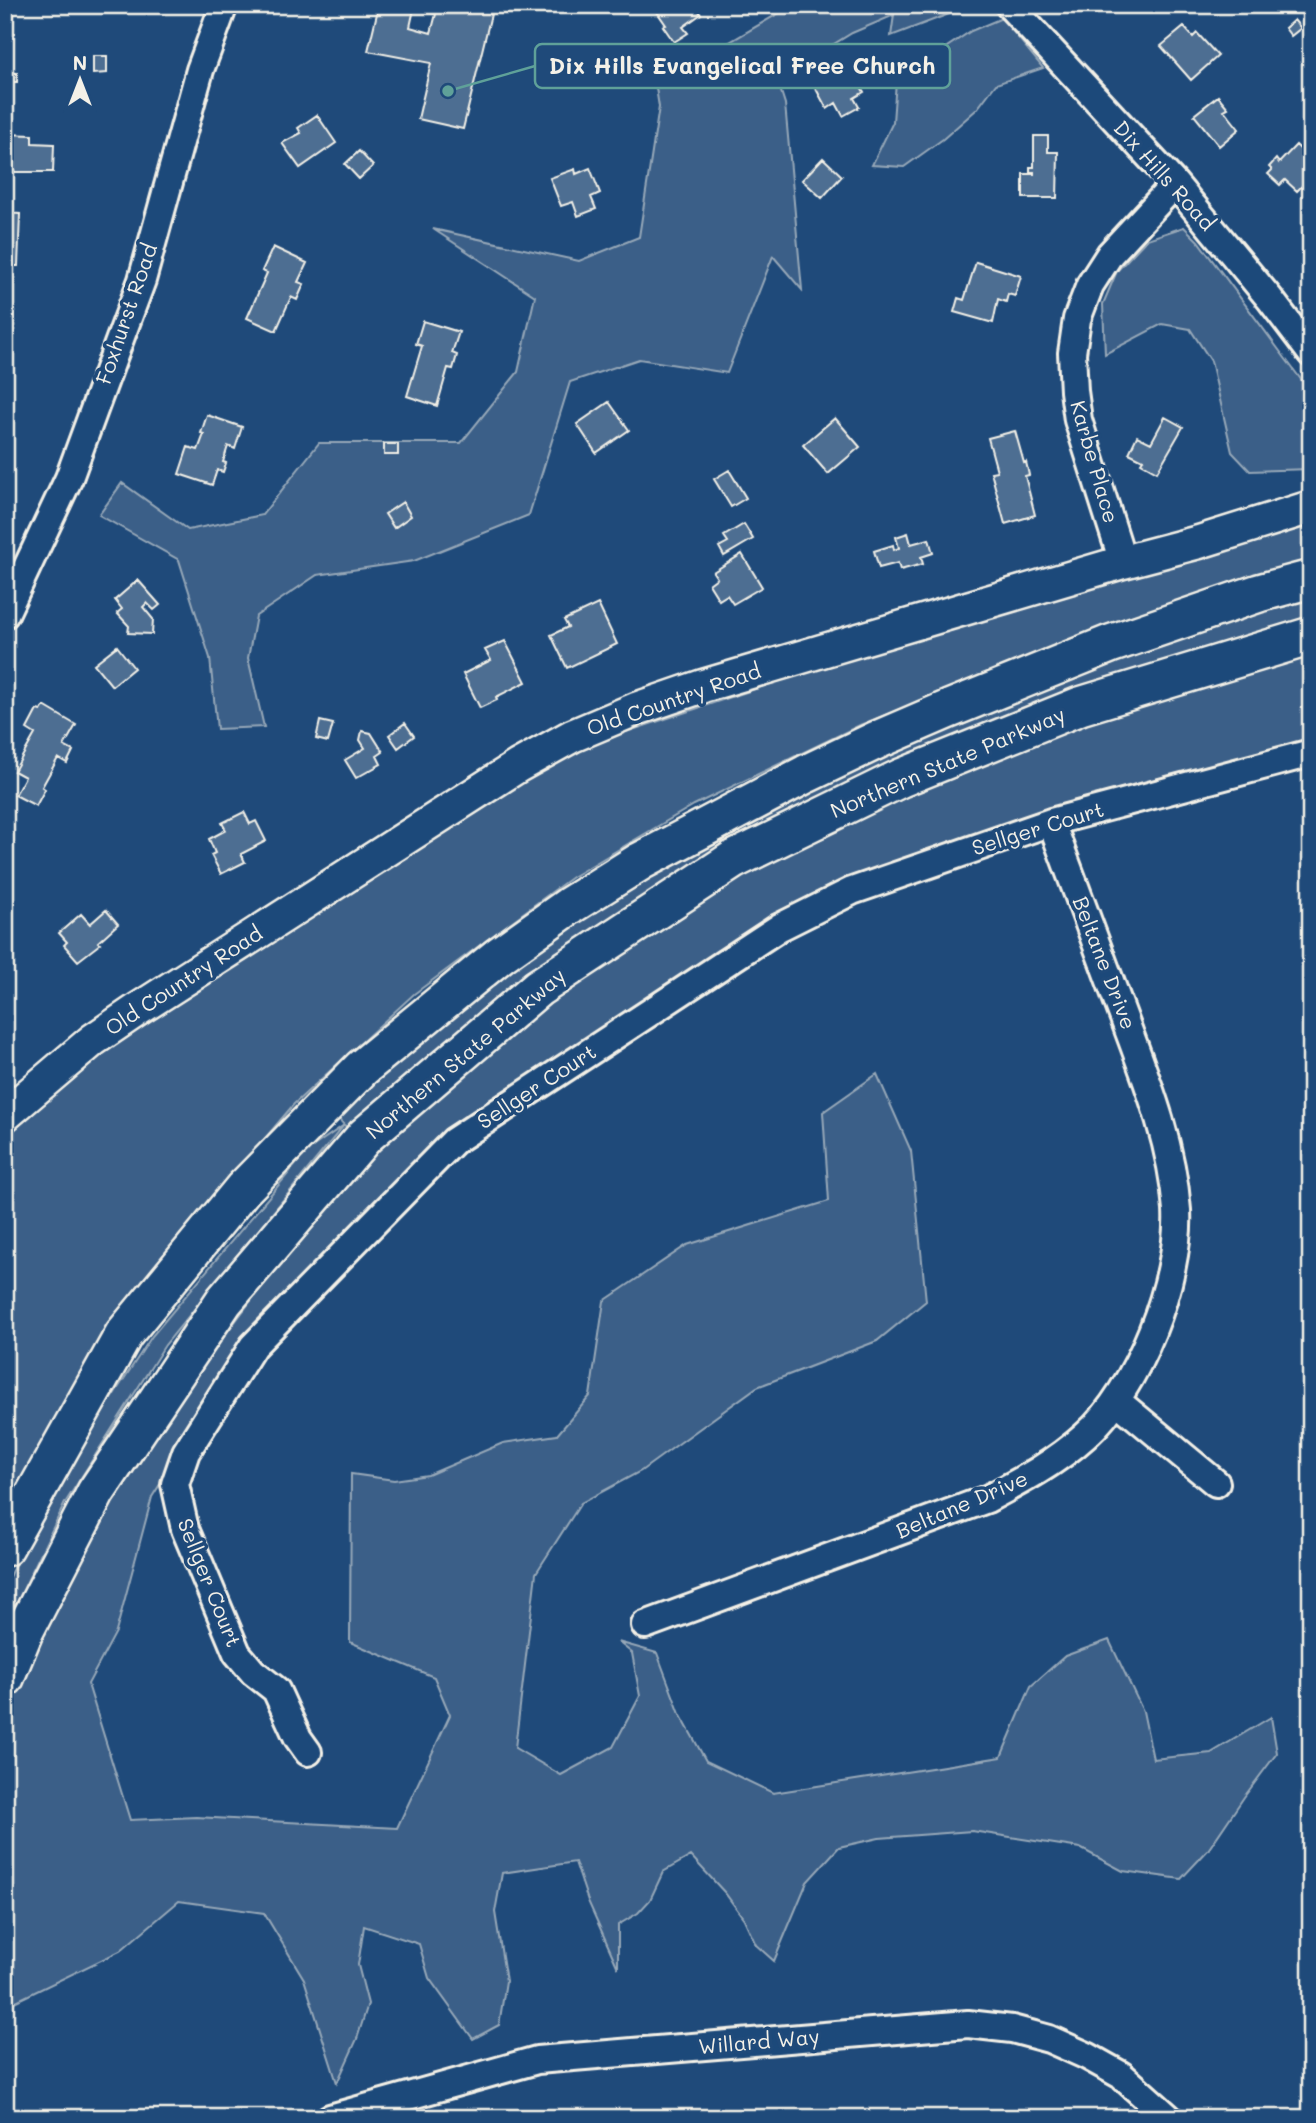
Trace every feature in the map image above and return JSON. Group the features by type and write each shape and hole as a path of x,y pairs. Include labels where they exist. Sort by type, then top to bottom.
{"highway":[{"path":"5,1547 124,1335 243,1189 362,1068 500,955 641,860 877,740 1110,644 1259,593 1311,579"},
{"name":"Northern State Parkway","path":"5,1678 24,1632 96,1492 224,1301 365,1136 538,988 733,860 901,778 1080,706 1311,636"}],"main road":[{"name":"Old Country Road","path":"5,1115 93,1040 131,1014 518,766 572,736 636,709 703,686 1311,507"}],"street":[{"name":"Foxhurst Road","path":"5,614 69,478 142,279 200,70 224,5"},
{"name":"Dix Hills Road","path":"1009,5 1175,184 1270,299 1311,354"},
{"name":"Karbe Place","path":"1123,562 1078,420 1072,353 1077,318 1090,285 1110,254 1175,184"},
{"name":"Sellger Court","path":"308,1752 298,1738 276,1690 253,1672 237,1653 185,1529 174,1484 186,1452 253,1346 454,1141 792,921 852,891 1051,822 1311,753"},
{"name":"Beltane Drive","path":"645,1625 987,1499 1038,1472 1087,1435 1117,1401 1154,1330 1173,1267 1177,1212 1170,1156 1152,1094 1051,822"},
{"path":"1117,1401 1216,1483"},
{"name":"Willard Way","path":"330,2118 537,2060 968,2024 1012,2029 1049,2039 1087,2056 1121,2075 1169,2118"}],"shaded area":[{"path":"793,5 973,5 891,36 894,15 852,33 777,79 785,104 802,290 773,256 727,373 639,359 570,382 529,515 414,561 317,575 256,616 248,658 264,727 217,729 210,658 179,560 99,515 122,483 188,530 262,515 319,443 461,443 518,372 535,296 433,229 579,261 639,237 659,107 656,88 670,68 721,47"},
{"path":"1002,18 1043,68 996,84 977,109 943,139 904,167 872,165 893,122 896,81 971,31"},
{"path":"1184,227 1198,241 1311,393 1311,469 1250,471 1232,452 1211,361 1190,329 1162,324 1105,354 1103,304 1117,271 1147,239"},
{"path":"1311,521 1311,573 1069,642 860,725 694,805 572,877 414,994 294,1104 194,1222 62,1407 5,1512 5,1138 103,1052 551,764 605,739 873,650"},
{"path":"1311,596 1311,625 817,803 357,1132 344,1125 335,1114 427,1027 623,889 809,789 960,720 1156,642"},
{"path":"1311,650 1311,743 900,866 484,1109 250,1342 152,1497 116,1632 88,1684 130,1820 196,1817 397,1828 450,1715 434,1677 350,1642 351,1474 394,1480 428,1475 503,1443 557,1435 590,1396 604,1301 687,1245 829,1201 823,1112 877,1074 911,1151 926,1301 877,1341 757,1387 641,1471 581,1503 536,1573 515,1748 561,1775 613,1747 640,1696 632,1653 618,1642 657,1653 680,1714 706,1761 773,1793 1001,1757 1031,1686 1065,1656 1109,1640 1143,1711 1153,1759 1211,1753 1271,1717 1277,1753 1208,1850 1181,1879 1123,1871 1080,1848 972,1831 879,1838 839,1847 807,1882 774,1961 756,1945 744,1919 725,1893 691,1856 663,1872 650,1900 638,1913 618,1925 618,1968 588,1901 575,1862 502,1873 495,1912 506,1981 499,2025 473,2039 429,1978 419,1944 364,1926 358,1965 368,2004 357,2039 337,2083 304,1979 264,1913 179,1901 120,1951 14,2002 5,2028 5,1716 15,1690 80,1551 149,1435 260,1289 359,1168 513,1028 632,938 806,838 1013,742"},
{"path":"344,1125 165,1345 65,1503 5,1627 5,1585 49,1494 152,1336 308,1150"}],"building":[{"path":"379,5 472,5 492,10 463,129 418,119 431,63 368,51","holes":["414,9 436,14 431,33 410,27"]},
{"path":"661,5 695,5 701,14 683,27 688,33 674,42 655,9"},
{"path":"1294,20 1301,28 1291,36 1285,28"},
{"path":"1184,27 1193,37 1197,33 1218,56 1191,80 1161,46"},
{"path":"849,54 859,72 854,74 864,92 854,98 859,107 843,116 836,103 827,109 815,87 824,81 818,72"},
{"path":"93,56 107,56 107,73 93,74"},
{"path":"5,61 11,61 11,73 17,73 17,82 11,82 11,91 5,91"},
{"path":"1218,96 1228,108 1224,110 1239,129 1219,146 1194,115"},
{"path":"317,115 336,143 300,168 282,143 301,133 298,128"},
{"path":"5,134 32,135 32,143 54,144 53,172 5,172"},
{"path":"1034,136 1048,136 1048,152 1058,152 1057,198 1023,198 1023,174 1034,174 1030,172 1030,167 1034,167"},
{"path":"1296,145 1311,160 1311,189 1305,183 1297,191 1285,180 1280,185 1268,174 1272,170 1269,167 1276,159 1279,163"},
{"path":"359,151 373,166 359,179 345,164"},
{"path":"823,158 842,176 822,198 802,180"},
{"path":"590,168 600,193 591,197 596,209 578,216 573,202 561,206 550,178 575,169 576,174"},
{"path":"5,213 20,214 18,266 5,266"},
{"path":"273,247 307,263 298,282 304,284 297,300 291,297 276,331 247,318 267,273 262,271"},
{"path":"976,262 1021,276 1015,296 1008,294 1006,302 998,299 993,323 954,312 958,298 964,300"},
{"path":"423,321 459,332 452,353 457,355 453,369 448,368 437,406 407,396 422,346 416,344"},
{"path":"609,402 629,430 596,453 577,424"},
{"path":"207,415 242,427 235,449 228,446 223,472 217,470 212,485 179,474 188,447 198,450"},
{"path":"1165,417 1183,427 1157,472 1129,453 1137,436 1151,443"},
{"path":"835,418 860,447 828,474 803,445"},
{"path":"1015,431 1024,463 1026,462 1029,475 1025,476 1035,515 1005,524 991,472 997,471 988,438"},
{"path":"384,444 398,444 398,455 384,455"},
{"path":"729,470 746,498 731,507 714,479"},
{"path":"403,502 411,516 394,528 385,514"},
{"path":"744,524 753,539 724,556 719,547 728,542 724,536"},
{"path":"908,533 911,544 929,539 933,553 921,557 923,564 900,570 898,563 879,568 874,551 893,545 894,550 899,548 896,537"},
{"path":"742,554 762,587 733,604 727,595 719,600 709,584 717,578 713,572"},
{"path":"138,580 160,605 154,610 147,603 143,607 153,619 152,634 128,633 129,626 117,613 122,609 115,600"},
{"path":"598,604 617,644 567,668 551,635 568,627 564,620"},
{"path":"505,641 526,682 480,708 463,674 491,660 485,650"},
{"path":"117,646 134,668 112,686 94,664"},
{"path":"44,706 76,725 64,746 73,751 67,763 58,758 42,787 45,789 36,806 15,795 25,777 14,771 35,734 27,729 37,710 41,711"},
{"path":"320,721 333,724 328,742 316,739"},
{"path":"405,723 414,736 398,748 389,735"},
{"path":"362,731 371,733 383,752 377,756 381,764 356,778 345,760 365,748 360,740"},
{"path":"244,812 250,824 256,821 266,841 241,854 245,862 221,874 211,855 215,853 209,839 226,830 222,823"},
{"path":"106,910 118,924 98,942 100,944 78,961 64,945 67,942 59,933 81,914 90,924"}],"place":[{"name":"Dix Hills Evangelical Free Church","path":"448,91"}]}
